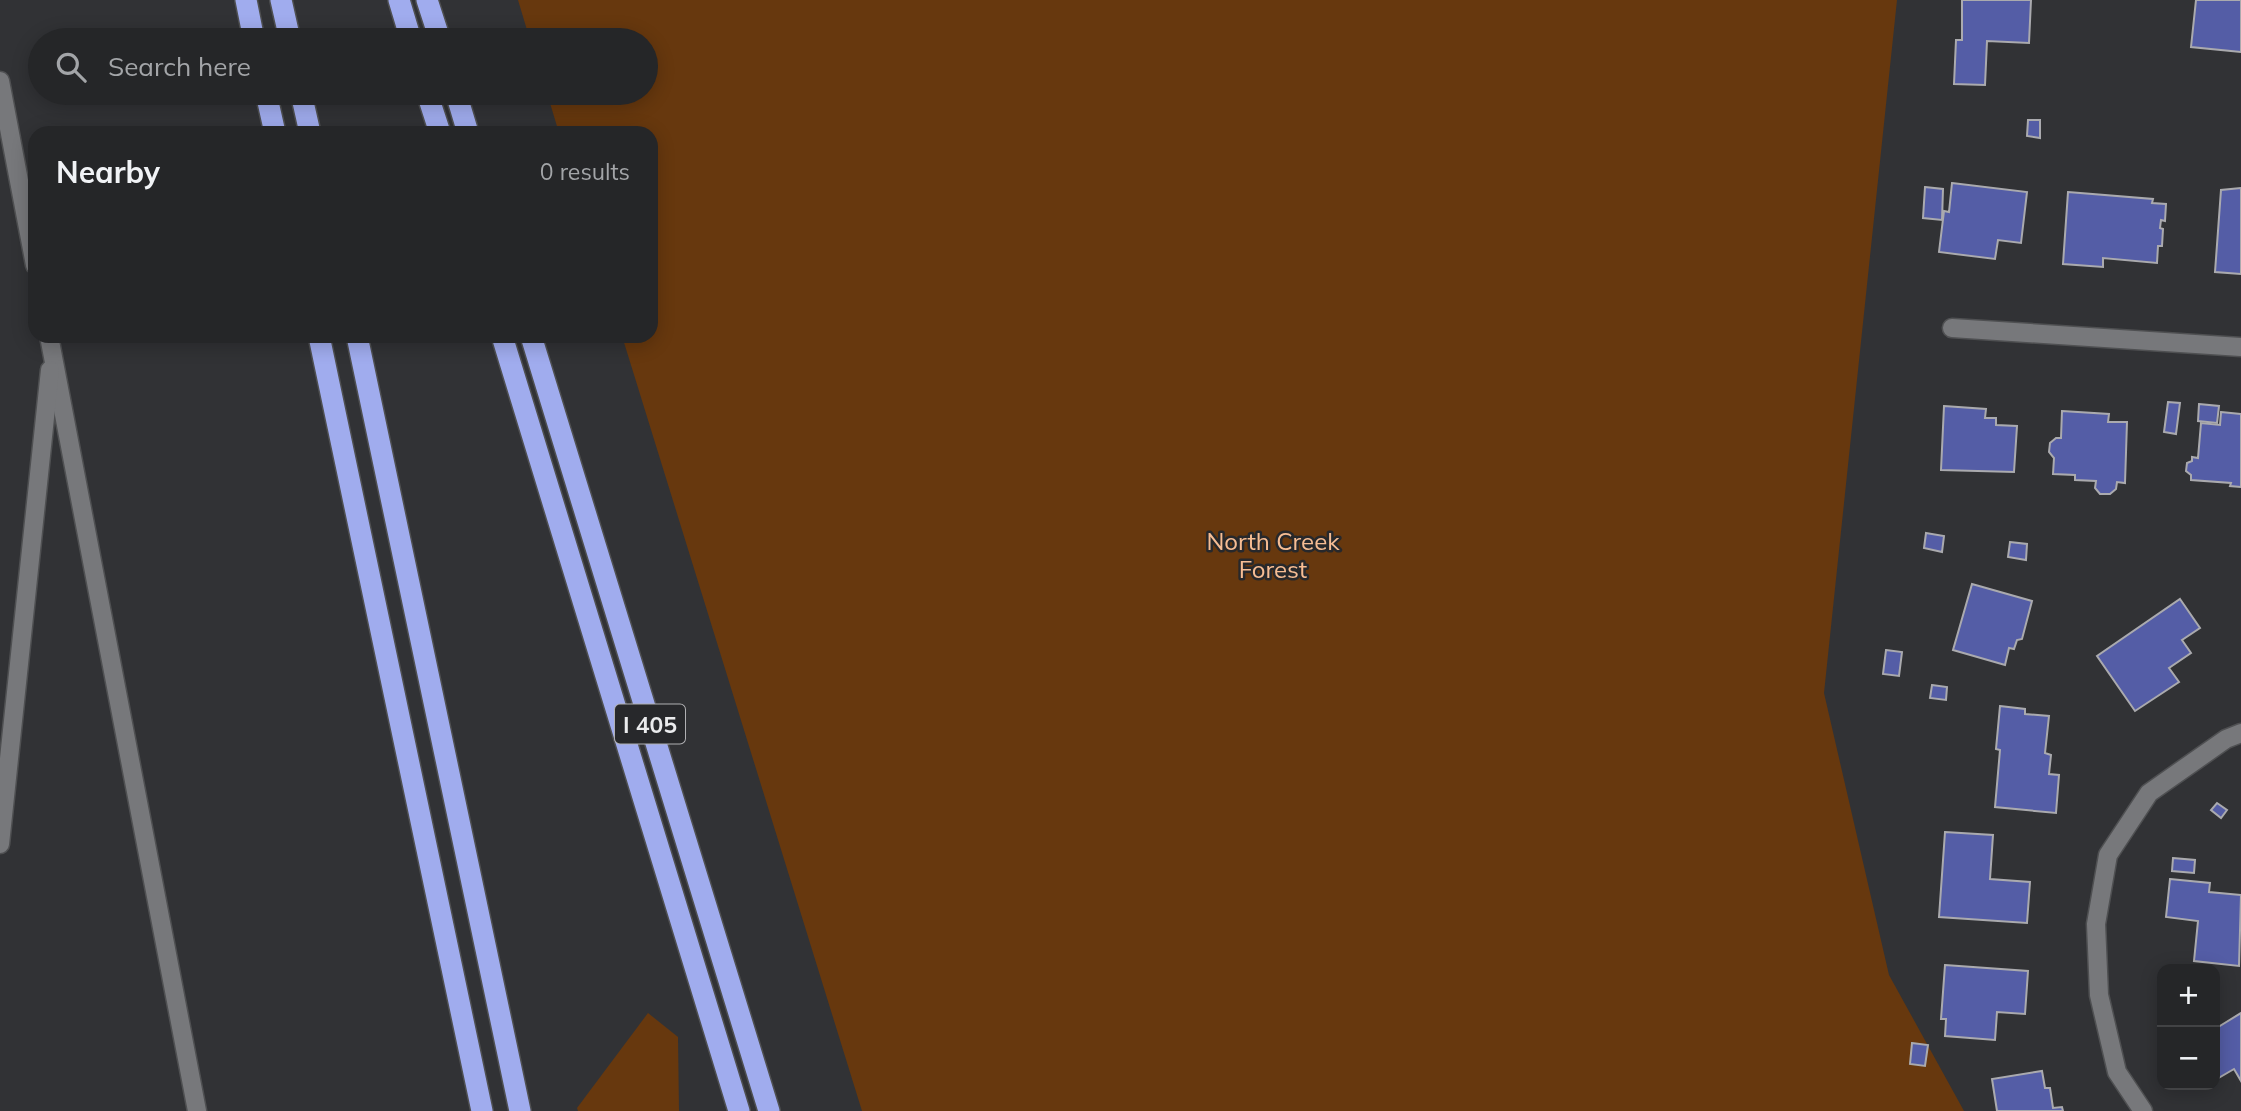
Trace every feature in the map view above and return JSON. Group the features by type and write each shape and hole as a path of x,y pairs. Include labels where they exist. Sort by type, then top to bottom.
{"highway":[{"path":"246,0 252,28"},
{"path":"281,0 287,28"},
{"path":"399,0 407,28"},
{"path":"427,0 436,28"},
{"path":"269,105 273,126"},
{"path":"304,105 309,126"},
{"path":"431,105 438,126"},
{"path":"460,105 466,126"},
{"path":"319,343 482,1111"},
{"path":"357,343 520,1111"},
{"name":"I 405","path":"504,343 739,1111"},
{"name":"I 405","path":"533,343 769,1111"}],"street":[{"path":"0,81 28,228"},
{"path":"1952,328 2241,347"},
{"path":"0,844 50,344"},
{"path":"50,344 197,1111"},
{"path":"2143,1111 2117,1072 2099,995 2096,924 2108,855 2149,793 2226,739 2241,733"}],"green space":[{"name":"North Creek Forest","path":"518,0 1897,0 1824,693 1889,975 1964,1111 862,1111 624,343 658,343 658,126 557,126 551,105 658,105 658,28 526,28"},
{"path":"648,1013 678,1037 679,1111 578,1111 577,1108"}],"building":[{"path":"1962,0 2031,0 2029,43 1987,41 1985,85 1954,84 1956,40 1962,40"},
{"path":"2196,0 2241,0 2241,52 2191,47"},
{"path":"2028,120 2040,120 2040,138 2027,136"},
{"path":"1952,183 2027,192 2021,243 1998,240 1995,259 1939,252 1944,211 1949,212"},
{"path":"1925,187 1943,189 1942,220 1923,218"},
{"path":"2241,188 2241,274 2215,272 2221,190"},
{"path":"2068,192 2153,199 2152,203 2166,204 2165,221 2161,220 2162,246 2158,246 2157,263 2103,258 2103,267 2063,264"},
{"path":"2168,402 2180,403 2176,434 2164,432"},
{"path":"2199,404 2219,406 2217,423 2198,421"},
{"path":"1944,406 1986,409 1985,418 1996,418 1996,425 2017,426 2014,472 1941,470"},
{"path":"2062,411 2109,414 2108,422 2127,422 2125,483 2117,482 2116,489 2110,494 2100,494 2095,488 2096,481 2075,480 2075,475 2053,474 2054,458 2049,452 2050,443 2061,438"},
{"path":"2221,412 2241,414 2241,487 2230,486 2231,483 2191,480 2191,475 2186,471 2187,463 2192,461 2192,457 2198,458 2201,423 2220,425"},
{"path":"1926,533 1944,536 1942,552 1924,548"},
{"path":"2010,542 2027,544 2026,560 2008,557"},
{"path":"1972,584 2032,601 2022,639 2017,640 2014,649 2009,648 2005,665 1953,650"},
{"path":"2180,599 2200,628 2182,640 2191,653 2169,668 2179,682 2135,711 2097,656"},
{"path":"1886,650 1902,652 1899,676 1883,674"},
{"path":"1932,685 1947,687 1946,700 1930,698"},
{"path":"2000,706 2025,709 2025,714 2049,716 2045,753 2051,755 2049,774 2059,775 2056,813 1995,807 2000,750 1996,749"},
{"path":"2217,803 2227,810 2221,818 2211,810"},
{"path":"1945,832 1993,835 1990,879 2030,882 2027,923 1939,917"},
{"path":"2173,858 2195,860 2194,873 2172,871"},
{"path":"2170,879 2210,883 2209,892 2241,895 2239,966 2194,961 2198,921 2166,917"},
{"path":"1945,965 2028,971 2025,1014 1997,1012 1995,1040 1945,1036 1946,1019 1941,1019"},
{"path":"2241,1013 2241,1081 2234,1069 2220,1077 2220,1026"},
{"path":"1912,1043 1928,1045 1925,1066 1910,1064"},
{"path":"2042,1071 2045,1088 2050,1088 2053,1108 2062,1107 2063,1111 1997,1111 1992,1079"}]}
